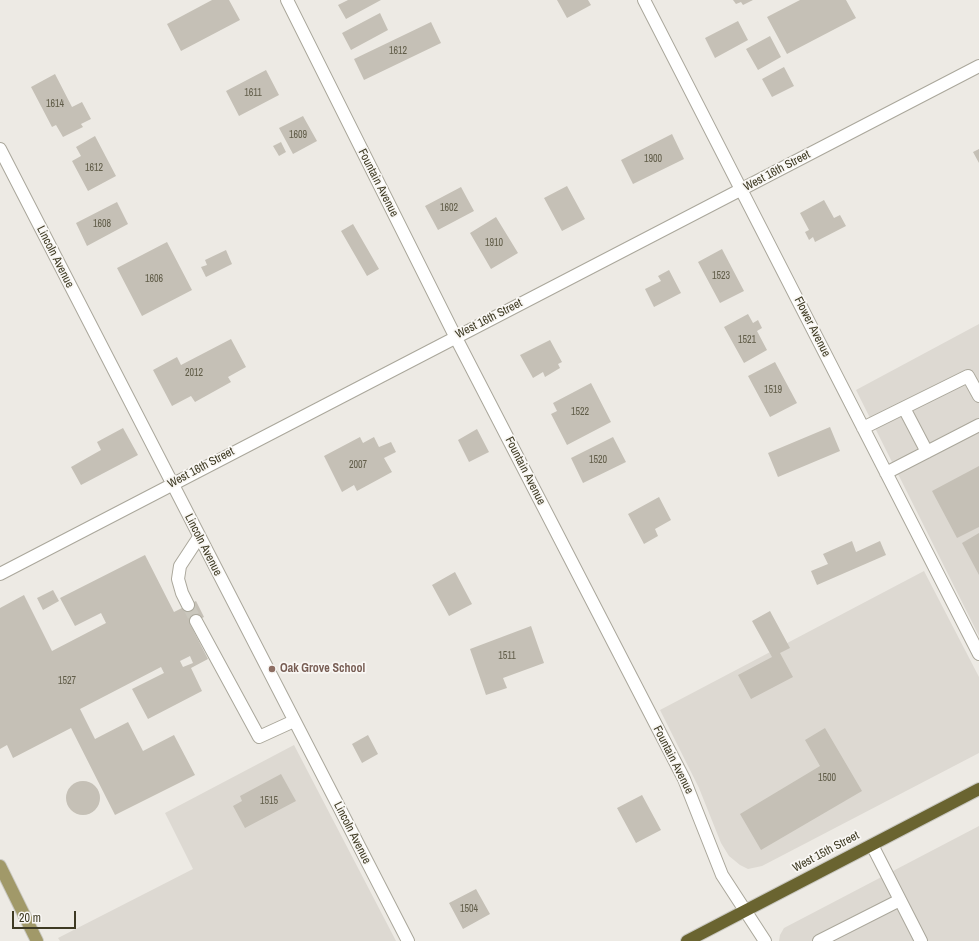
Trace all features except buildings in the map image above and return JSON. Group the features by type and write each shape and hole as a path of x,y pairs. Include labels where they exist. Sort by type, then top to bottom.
{"highway":[{"name":"West 15th Street","path":"687,941 979,789"}],"main road":[{"path":"0,866 37,941"}],"street":[{"name":"Fountain Avenue","path":"287,0 455,336 684,779 722,875 764,941"},
{"name":"Flower Avenue","path":"644,0 979,654"},
{"name":"West 16th Street","path":"0,574 455,336 742,190 979,66"},
{"name":"Lincoln Avenue","path":"0,149 408,941"},
{"path":"863,428 968,376 979,396"},
{"path":"904,408 927,452"},
{"path":"886,473 979,424"},
{"path":"188,605 182,593 178,579 180,566 199,537"},
{"path":"196,621 259,737 294,721"},
{"path":"872,845 920,941"},
{"path":"819,941 900,900"}],"shaded area":[{"path":"979,324 979,636 856,390"},
{"path":"924,571 979,677 979,753 762,866 748,869 740,865 729,856 721,843 699,788 660,710"},
{"path":"294,745 396,941 60,941 58,938 193,869 165,813"},
{"path":"979,826 979,941 779,941 780,935 784,928"}],"tunnel":[{"path":"188,605 196,621"}],"place":[{"name":"Oak Grove School","path":"272,669"}]}
